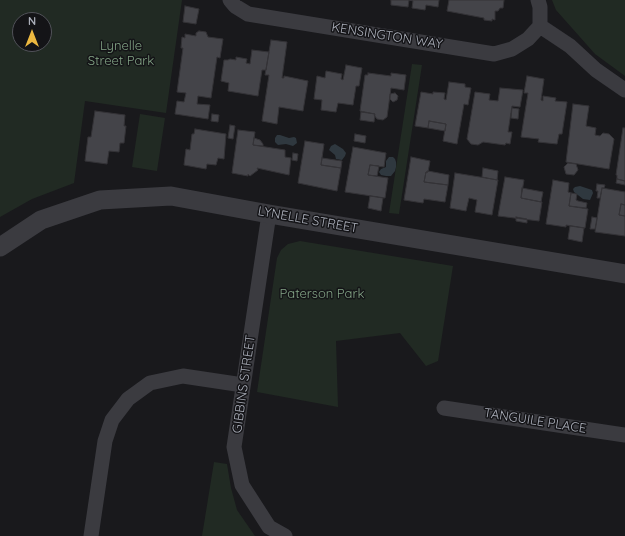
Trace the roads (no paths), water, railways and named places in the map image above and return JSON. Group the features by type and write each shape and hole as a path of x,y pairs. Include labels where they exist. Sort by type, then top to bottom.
{"street":[{"name":"KENSINGTON WAY","path":"230,0 235,6 248,14 494,54 512,49 528,39 540,26"},
{"path":"538,0 540,7 540,26 570,46 596,70 625,90"},
{"name":"LYNELLE STREET","path":"0,247 41,220 100,200 171,196 625,274"},
{"name":"GIBBINS STREET","path":"269,214 234,447 242,485 269,527 285,536"},
{"path":"91,536 106,441 112,420 128,399 150,383 183,376 243,385"},
{"name":"TANGUILE PLACE","path":"444,408 625,435"}],"park label":[{"name":"Lynelle Street Park","path":"121,54"},
{"name":"Paterson Park","path":"322,294"}]}
